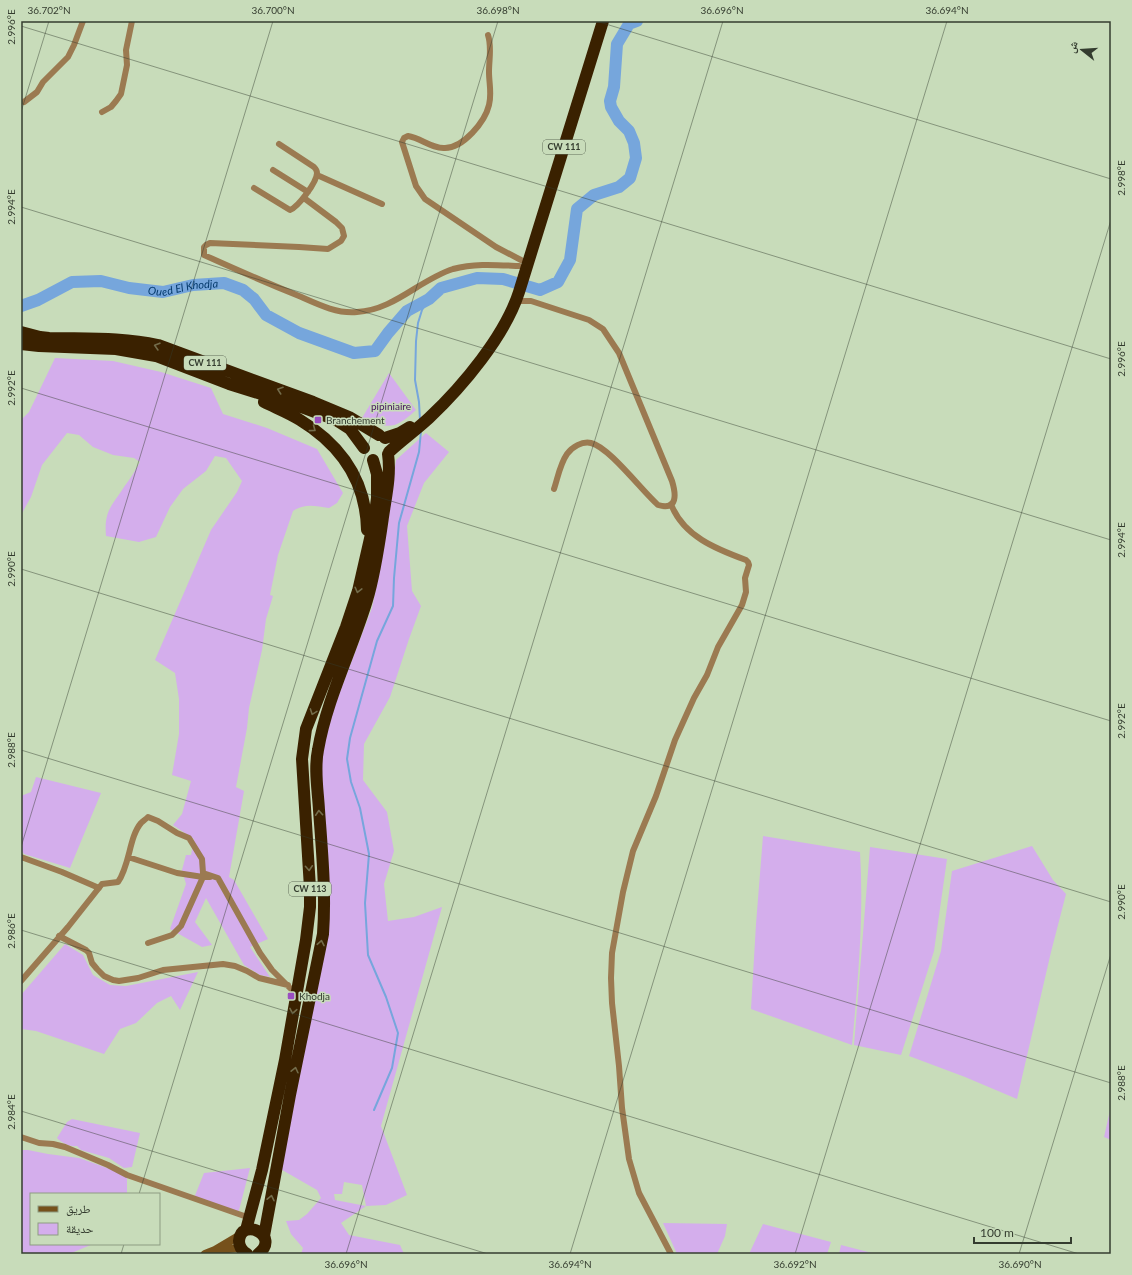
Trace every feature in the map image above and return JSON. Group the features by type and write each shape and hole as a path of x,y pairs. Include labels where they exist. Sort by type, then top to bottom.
{"highway":[{"name":"CW 111","path":"389,453 427,415 454,383 482,346 506,307 516,295 521,268 594,21"},
{"name":"CW 111","path":"521,268 603,21"},
{"name":"CW 111","path":"21,332 44,338 116,339 158,345 313,402 349,417 382,436"},
{"path":"21,344 109,348 145,353 168,360 229,384 299,419 323,437 344,459 356,478 363,498 367,519 367,552"},
{"name":"CW 111","path":"229,384 293,404 341,423 354,433 364,448"},
{"path":"367,552 374,521 377,498 377,474 373,460 367,455 364,448 367,440 370,437 400,433 414,427"},
{"path":"260,1253 265,1246 264,1236 288,1102 323,934 325,908 317,778 318,751 325,722 370,589 380,535 389,466 389,444 382,436"},
{"path":"373,460 381,460 389,453"},
{"name":"CW 113","path":"244,1232 250,1218 262,1170 285,1060 292,990 300,977 310,907 302,759 306,729 351,613 367,552"},
{"path":"244,1252 239,1243 244,1232 251,1229 256,1230 261,1232 264,1236"}],"main road":[{"path":"205,1254 244,1232"},
{"path":"214,1250 244,1252"}],"street":[{"path":"24,102 37,92 43,82 68,57 83,21"},
{"path":"102,112 111,106 121,94 127,65 126,50 132,21"},
{"path":"488,35 490,46 489,106 484,117 475,130 454,146 446,148 438,148 408,136 404,138 402,142 416,186 425,199 496,247 521,268"},
{"path":"254,188 290,210 294,209 308,192 317,175 317,171 314,167 279,144"},
{"path":"273,170 308,192"},
{"path":"317,175 382,204"},
{"path":"304,198 342,228 344,236 334,247 328,249 210,243 204,247 204,255 282,290 325,307 344,312 357,312 378,308 453,269 483,265 521,268"},
{"path":"516,295 589,320 603,329 619,353 672,481 675,499 671,504 664,507 658,505 612,457 603,449 589,442 575,446 567,453 554,489"},
{"path":"671,504 679,520 691,533 715,548 746,560 749,565 745,578 746,592 742,604 718,647 707,675 694,698 675,740 656,796 633,851 623,892 612,953 612,1004 622,1108 629,1159 639,1193 671,1254"},
{"path":"21,981 102,884 118,882 123,875 135,835 140,824 148,817 189,838 202,859 203,873 218,878 260,953 272,970 292,990"},
{"path":"21,857 62,872 99,888"},
{"path":"128,857 177,873 218,878"},
{"path":"148,943 172,935 181,926 203,877"},
{"path":"59,936 86,950 89,953 92,963 97,969 104,976 113,980 138,978 163,970 223,964 235,966 259,978 292,990"},
{"path":"21,1137 39,1143 65,1147 108,1165 127,1175 250,1218"}],"green space":[{"path":"55,358 113,361 161,372 211,388 223,414 267,428 317,449 343,493 337,503 329,508 306,506 297,508 293,511 278,555 270,595 273,596 266,619 262,650 249,708 247,728 236,787 244,791 229,877 234,880 268,939 250,947 270,977 260,975 244,965 206,898 195,922 212,945 202,947 170,929 186,884 182,870 186,855 191,855 194,839 173,825 182,814 191,781 172,775 179,734 179,699 175,673 155,660 211,530 237,492 242,481 226,458 215,456 206,471 183,489 170,507 156,537 139,542 106,536 106,521 109,510 140,462 134,458 113,455 93,447 79,435 67,433 42,465 31,497 21,515 21,420 29,412"},
{"name":"pipiniaire","path":"389,373 416,410 402,421 391,426 385,426 362,418"},
{"path":"426,433 449,452 424,483 407,526 412,591 421,606 390,697 364,744 363,780 387,812 394,851 384,884 388,921 414,917 442,907 381,1126 407,1195 386,1205 366,1206 341,1223 349,1235 400,1245 404,1254 301,1254 303,1248 291,1234 286,1221 299,1220 307,1214 321,1198 317,1190 277,1167 323,934 320,752 336,702 372,608 380,568 396,460","holes":["344,1182 362,1185 366,1206 335,1200 334,1194 342,1194"]},
{"path":"36,777 101,793 70,868 24,854 21,850 21,796 31,792"},
{"path":"763,836 860,852 861,924 852,1045 751,1009"},
{"path":"1032,846 1053,880 1066,894 1017,1099 965,1077 909,1056 941,951 952,871"},
{"path":"870,847 947,859 934,951 901,1055 854,1045"},
{"path":"65,944 83,955 93,975 110,985 126,986 198,972 180,1010 171,996 157,1003 136,1023 120,1029 104,1054 36,1031 21,1029 21,995"},
{"path":"1111,1106 1111,1140 1104,1137"},
{"path":"72,1119 140,1133 132,1167 124,1168 109,1158 81,1150 77,1146 69,1145 59,1140 57,1138 67,1122"},
{"path":"21,1150 79,1158 127,1175 127,1193 30,1193 30,1245 91,1245 69,1254 23,1254 21,1252"},
{"path":"250,1168 238,1214 194,1198 204,1173"},
{"path":"663,1223 727,1224 725,1236 717,1254 677,1254"},
{"path":"763,1224 831,1242 827,1254 749,1254"},
{"path":"841,1245 876,1254 839,1254"}],"waterway":[{"name":"Oued El Khodja","path":"21,306 38,300 72,282 101,281 129,288 163,292 193,285 224,283 243,290 254,299 266,315 299,333 354,353 375,351 407,311 429,299 441,288 477,278 503,279 540,290 558,282 570,260 577,209 594,195 619,187 630,178 636,158 634,143 629,131 619,121 611,107 610,101 614,87 617,44 629,24 637,21"},
{"path":"420,420 419,402 415,380 416,341 418,323 422,310 429,299"},
{"path":"374,1110 392,1068 398,1033 386,997 368,955 365,903 369,854 360,808 351,782 347,759 350,738 377,641 393,606 399,523 419,452 421,431"}],"place":[{"name":"Branchement","path":"318,420"},
{"name":"Khodja","path":"291,996"}]}
